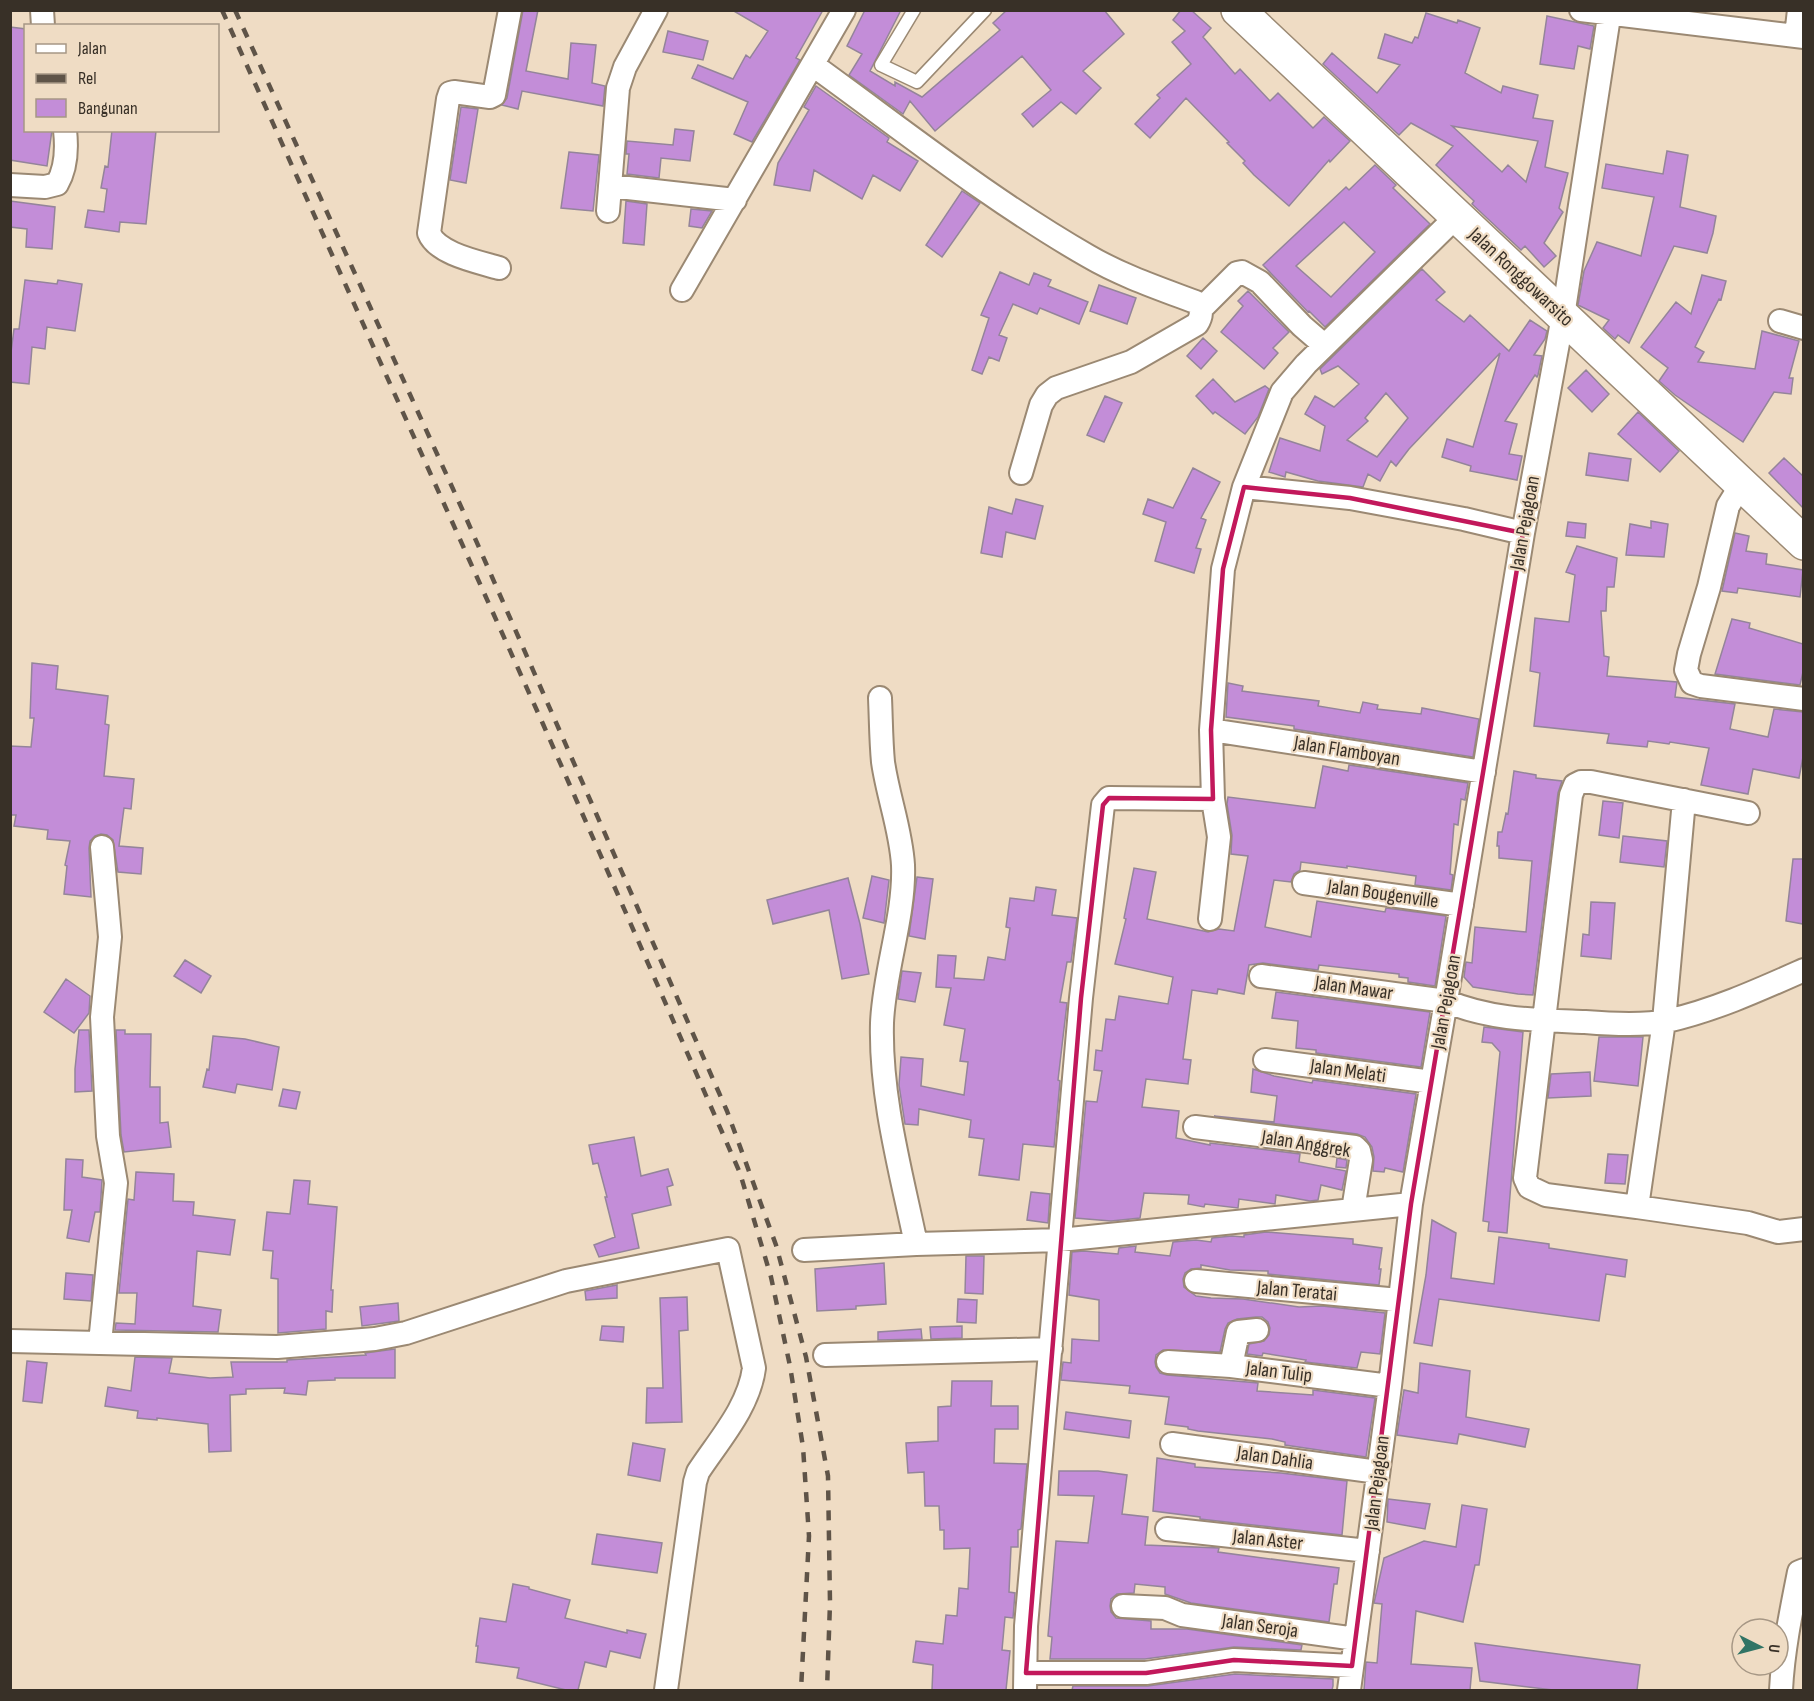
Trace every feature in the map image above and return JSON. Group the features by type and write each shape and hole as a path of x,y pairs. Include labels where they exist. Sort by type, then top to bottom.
{"main road":[{"name":"Jalan Ronggowarsito","path":"1238,10 1803,543"}],"street":[{"path":"499,268 446,250 434,242 429,233 450,93 490,98 494,95 510,10"},
{"path":"608,210 618,88 625,67 656,10"},
{"path":"682,290 844,10"},
{"path":"1581,10 1800,36 1799,10"},
{"name":"Jalan Pejagoan","path":"1349,1690 1390,1386 1411,1204 1522,532 1563,316 1610,12"},
{"path":"813,65 1018,213 1089,257 1126,275 1198,303 1201,317 1197,324 1131,362 1056,388 1047,395 1041,405 1021,473"},
{"path":"10,185 45,187 57,184 63,174 65,132"},
{"path":"610,186 735,200"},
{"path":"1210,919 1219,837 1213,799 1211,730 1223,569 1244,487 1282,392 1324,345 1457,216"},
{"path":"1201,309 1237,273 1242,272 1260,282 1302,326 1324,345"},
{"path":"1780,321 1803,328"},
{"path":"1742,485 1728,506 1686,670 1692,683 1701,686 1803,699"},
{"path":"1244,487 1350,498 1522,532"},
{"path":"880,698 883,761 901,844 903,868 882,1024 886,1094 916,1244"},
{"name":"Jalan Flamboyan","path":"1211,730 1484,772"},
{"path":"1748,813 1591,782 1581,782 1575,785 1571,795 1525,1178 1529,1187 1546,1195 1748,1223 1778,1232 1796,1232 1803,1229"},
{"path":"1213,799 1109,798 1103,805 1088,925 1026,1626 1025,1682 1146,1674 1234,1660 1352,1666"},
{"path":"1637,1207 1664,1022 1684,800"},
{"path":"100,1343 116,1183 108,1136 103,1029 110,937 102,847"},
{"name":"Jalan Bougenville","path":"1304,883 1462,905"},
{"name":"Jalan Mawar","path":"1261,976 1446,1001 1473,1012 1543,1020 1614,1024 1664,1022 1724,1005 1803,970"},
{"name":"Jalan Melati","path":"1265,1060 1432,1082"},
{"name":"Jalan Anggrek","path":"1195,1127 1355,1147 1359,1151 1361,1160 1353,1210"},
{"path":"804,1250 1060,1240 1411,1204"},
{"path":"10,1341 277,1347 375,1339 406,1333 566,1281 728,1249 754,1368 746,1399 698,1472 695,1482 666,1690"},
{"name":"Jalan Teratai","path":"1196,1281 1399,1300"},
{"path":"1231,1366 1238,1332 1257,1330"},
{"path":"825,1355 1051,1349"},
{"name":"Jalan Tulip","path":"1168,1362 1231,1366 1390,1386"},
{"name":"Jalan Dahlia","path":"1172,1444 1378,1472"},
{"name":"Jalan Aster","path":"1167,1530 1368,1551"},
{"path":"1781,1690 1791,1611 1799,1572 1803,1570"},
{"name":"Jalan Seroja","path":"1123,1606 1165,1608 1182,1614 1356,1639"}],"lane":[{"path":"914,10 881,65 917,82 985,10"}],"highlighted area":[{"path":"1244,487 1350,498 1523,533 1411,1204 1352,1666 1234,1660 1146,1673 1026,1673 1081,998 1103,805 1109,798 1213,799 1211,730 1223,569"}],"building":[{"path":"523,10 538,10 526,71 568,79 571,43 596,45 592,83 605,86 603,106 522,91 518,109 502,105 507,98"},
{"path":"732,10 823,10 796,58 800,60 752,142 734,134 748,102 692,78 698,65 733,79 746,55 750,58 768,31"},
{"path":"865,10 901,10 870,71 895,86 895,82 922,97 1000,30 993,23 1007,10 1104,10 1124,34 1083,71 1101,88 1076,114 1061,102 1033,127 1022,114 1051,90 1022,56 935,131 910,101 903,114 849,75 862,54 847,46"},
{"path":"1181,10 1191,10 1211,28 1203,37 1235,74 1240,69 1270,101 1278,93 1313,128 1324,117 1350,141 1330,162 1329,160 1289,206 1254,175 1243,163 1245,161 1227,143 1229,142 1186,98 1150,138 1135,124 1160,98 1157,95 1191,64 1172,42 1185,31 1173,20"},
{"path":"1426,13 1457,23 1458,20 1480,28 1465,73 1501,93 1503,86 1538,95 1533,118 1553,121 1545,167 1568,173 1559,208 1563,212 1544,243 1556,256 1544,267 1525,246 1521,250 1472,204 1474,201 1436,165 1453,146 1411,123 1399,135 1323,64 1332,53 1377,93 1400,65 1378,58 1385,34 1412,43 1415,37 1418,38","holes":["1452,126 1538,141 1526,182 1508,165 1502,172"]},
{"path":"1547,16 1594,26 1590,49 1578,46 1574,69 1540,64"},
{"path":"10,27 24,29 24,132 52,132 47,166 10,160"},
{"path":"668,31 708,41 703,60 663,52"},
{"path":"816,86 889,138 887,142 918,161 900,191 873,175 862,199 814,170 810,191 774,185 778,163 809,110 804,107"},
{"path":"461,107 478,109 466,183 450,180"},
{"path":"675,129 694,131 690,161 661,158 659,178 627,174 629,154 626,154 627,141 673,145"},
{"path":"112,132 156,132 146,224 120,222 119,232 85,227 88,210 104,212 107,189 101,188 105,166 108,167"},
{"path":"1667,151 1688,155 1680,207 1716,216 1713,233 1707,253 1674,246 1629,343 1618,335 1615,339 1603,328 1609,320 1578,305 1584,271 1597,242 1641,256 1654,197 1602,188 1606,164 1663,174"},
{"path":"569,152 599,155 593,211 561,208"},
{"path":"1375,165 1396,185 1393,188 1430,224 1325,327 1263,265 1346,187 1349,190","holes":["1344,222 1375,252 1331,297 1296,266"]},
{"path":"962,191 980,203 942,257 926,245"},
{"path":"10,201 55,207 52,249 26,247 27,229 10,227"},
{"path":"626,201 647,204 644,245 623,243"},
{"path":"691,209 712,211 702,228 689,226"},
{"path":"1422,269 1445,292 1436,300 1464,322 1470,315 1509,351 1530,320 1547,331 1545,339 1534,355 1542,356 1538,375 1537,377 1535,375 1505,421 1517,424 1509,454 1522,456 1517,480 1470,471 1471,466 1442,457 1447,439 1473,447 1500,353 1409,449 1396,466 1391,461 1380,481 1368,474 1363,487 1318,481 1286,472 1285,477 1269,472 1280,438 1320,451 1325,426 1305,414 1315,396 1334,407 1359,384 1338,366 1322,374 1320,369","holes":["1386,393 1408,418 1377,457 1347,440 1368,421 1365,418"]},
{"path":"1000,272 1029,285 1034,273 1051,280 1048,286 1088,302 1079,324 1040,308 1037,314 1013,304 999,335 1007,338 999,361 989,357 982,374 972,370 989,318 981,315"},
{"path":"1702,275 1726,281 1721,300 1719,299 1695,347 1704,352 1698,362 1755,369 1762,331 1799,341 1789,378 1793,378 1791,394 1774,392 1743,442 1675,395 1659,381 1668,368 1641,347 1676,302 1691,314"},
{"path":"25,280 57,284 58,280 82,284 75,331 47,327 45,349 32,347 29,384 10,382 14,329 19,329"},
{"path":"1099,285 1136,298 1127,324 1090,311"},
{"path":"1248,291 1289,332 1273,348 1278,353 1264,369 1221,332 1243,306 1238,301"},
{"path":"1203,338 1217,351 1201,369 1187,356"},
{"path":"1586,370 1609,394 1592,412 1568,388"},
{"path":"1213,379 1235,402 1265,386 1269,389 1258,417 1245,434 1215,412 1213,414 1196,396"},
{"path":"1105,396 1122,403 1104,442 1087,435"},
{"path":"1638,412 1679,451 1660,472 1618,434"},
{"path":"1589,453 1631,459 1628,481 1586,475"},
{"path":"1784,458 1803,476 1803,508 1769,473"},
{"path":"1193,468 1220,482 1201,518 1206,520 1196,548 1201,549 1194,573 1155,561 1166,522 1143,514 1148,499 1173,508"},
{"path":"1016,499 1043,506 1035,539 1006,532 1002,557 981,553 989,507 1012,514"},
{"path":"1651,521 1668,524 1664,557 1626,555 1630,524 1651,528"},
{"path":"1568,522 1586,524 1585,538 1566,536"},
{"path":"1735,533 1749,536 1746,551 1767,554 1766,564 1803,570 1800,597 1738,588 1737,593 1722,591"},
{"path":"1577,546 1617,558 1614,587 1607,587 1606,611 1601,611 1604,656 1609,657 1607,676 1677,682 1675,697 1735,704 1730,729 1768,737 1774,709 1803,712 1803,757 1799,778 1753,769 1748,794 1701,785 1709,748 1670,742 1669,744 1648,741 1647,747 1607,743 1609,734 1534,726 1540,673 1530,671 1535,618 1569,622 1575,575 1566,572"},
{"path":"1732,619 1750,623 1749,628 1803,644 1803,672 1800,685 1715,674"},
{"path":"32,663 58,666 56,689 108,696 105,724 109,725 104,776 134,779 131,809 124,808 119,846 143,848 141,874 118,872 113,840 107,835 95,836 90,841 89,848 91,897 64,894 67,866 65,865 70,841 47,839 48,830 14,826 16,815 10,815 10,746 31,747 34,718 30,718"},
{"path":"1228,683 1243,686 1242,691 1319,701 1318,706 1360,713 1363,702 1378,705 1377,709 1421,714 1422,708 1479,719 1473,757 1294,729 1294,726 1226,717"},
{"path":"1349,765 1468,783 1465,800 1461,799 1458,825 1454,824 1451,890 1415,885 1416,876 1301,862 1300,870 1294,874 1291,882 1274,880 1265,927 1311,937 1317,901 1385,912 1386,908 1446,916 1435,986 1408,982 1408,978 1399,977 1399,974 1319,965 1318,970 1263,963 1249,965 1244,994 1218,989 1217,994 1192,990 1183,1059 1191,1060 1188,1084 1146,1079 1142,1107 1179,1111 1176,1138 1210,1145 1210,1143 1300,1154 1299,1162 1346,1171 1342,1190 1321,1185 1318,1200 1310,1201 1276,1195 1275,1204 1239,1199 1238,1208 1188,1204 1189,1195 1144,1193 1140,1218 1111,1221 1075,1218 1086,1101 1097,1102 1102,1071 1094,1070 1096,1050 1102,1051 1106,1019 1115,1020 1119,996 1168,1004 1173,977 1115,964 1126,919 1124,918 1134,868 1156,872 1147,919 1208,932 1219,929 1234,931 1248,856 1231,854 1232,835 1228,797 1315,808 1323,766 1348,771"},
{"path":"1514,771 1536,775 1536,778 1562,781 1558,793 1533,995 1473,987 1464,977 1466,962 1472,963 1475,927 1526,932 1532,861 1499,858 1499,846 1497,846 1498,832 1502,832 1506,813 1508,814"},
{"path":"1603,801 1623,803 1619,838 1599,835"},
{"path":"1623,836 1667,841 1664,867 1620,862"},
{"path":"1793,859 1803,859 1803,924 1786,921"},
{"path":"872,876 889,880 884,923 863,918"},
{"path":"917,877 933,879 925,939 909,936"},
{"path":"848,878 860,924 869,974 842,979 829,910 773,924 767,900"},
{"path":"1036,887 1056,890 1052,915 1077,918 1071,962 1067,962 1060,1002 1067,1003 1058,1080 1060,1081 1054,1147 1023,1144 1019,1180 979,1175 984,1139 969,1137 971,1120 919,1109 918,1125 905,1124 899,1085 901,1057 923,1059 921,1086 964,1095 968,1062 960,1061 965,1029 944,1025 951,988 936,987 938,955 956,956 954,978 984,980 988,957 1005,960 1010,928 1006,927 1010,898 1034,901"},
{"path":"1591,902 1615,903 1611,959 1581,956 1583,934 1589,935"},
{"path":"185,960 211,976 201,993 174,976"},
{"path":"902,971 921,973 915,1002 898,999"},
{"path":"66,979 90,996 89,1013 74,1033 44,1012"},
{"path":"1276,992 1430,1012 1421,1067 1316,1053 1316,1050 1296,1048 1298,1021 1272,1018"},
{"path":"1484,1027 1523,1032 1507,1233 1488,1231 1489,1222 1483,1221 1500,1052 1492,1043 1482,1042"},
{"path":"79,1030 89,1030 92,1091 75,1092"},
{"path":"116,1030 125,1030 125,1034 151,1034 150,1087 160,1087 160,1123 168,1122 171,1147 124,1152 121,1135"},
{"path":"213,1036 245,1039 279,1047 272,1090 237,1084 235,1093 203,1087 207,1069 209,1070"},
{"path":"1599,1037 1643,1037 1638,1086 1594,1081"},
{"path":"1253,1069 1274,1076 1312,1083 1313,1080 1416,1094 1403,1172 1385,1168 1384,1172 1373,1171 1372,1147 1365,1137 1357,1134 1214,1116 1274,1122 1277,1096 1251,1092"},
{"path":"1590,1072 1591,1096 1548,1098 1551,1074"},
{"path":"283,1089 300,1092 296,1109 279,1106"},
{"path":"634,1137 641,1176 668,1169 673,1185 667,1187 671,1205 632,1214 639,1248 599,1257 594,1245 615,1237 598,1163 593,1164 589,1145"},
{"path":"1608,1154 1628,1155 1625,1184 1605,1183"},
{"path":"1337,1158 1347,1160 1346,1168 1336,1167"},
{"path":"66,1159 83,1160 82,1177 102,1180 100,1212 95,1212 89,1242 67,1238 72,1210 64,1210"},
{"path":"136,1172 174,1174 173,1201 194,1202 193,1215 235,1220 230,1255 197,1251 193,1306 221,1310 218,1332 115,1330 116,1323 135,1324 137,1293 119,1293 128,1199 134,1200"},
{"path":"294,1180 310,1181 308,1204 337,1207 331,1290 333,1290 332,1312 326,1311 326,1329 278,1333 278,1279 271,1278 273,1251 263,1250 267,1212 290,1214"},
{"path":"1031,1192 1050,1194 1048,1223 1027,1220"},
{"path":"1432,1220 1456,1233 1451,1278 1494,1284 1499,1237 1549,1244 1549,1248 1627,1260 1625,1277 1606,1274 1599,1321 1439,1299 1432,1346 1414,1343 1426,1275"},
{"path":"1266,1232 1353,1239 1353,1244 1382,1248 1379,1285 1201,1265 1201,1268 1191,1269 1185,1273 1184,1287 1196,1296 1211,1298 1385,1313 1380,1354 1361,1352 1357,1368 1305,1362 1306,1360 1263,1353 1262,1356 1247,1354 1249,1344 1264,1341 1269,1335 1268,1322 1262,1317 1256,1317 1237,1319 1228,1323 1220,1352 1163,1350 1156,1355 1156,1367 1160,1373 1167,1375 1258,1383 1257,1391 1313,1395 1313,1390 1375,1398 1366,1457 1285,1445 1285,1442 1272,1439 1198,1431 1188,1429 1188,1427 1165,1424 1169,1397 1129,1393 1130,1386 1061,1380 1063,1362 1071,1363 1072,1339 1099,1341 1099,1300 1069,1295 1072,1252 1118,1254 1119,1248 1136,1246 1135,1252 1170,1256 1173,1242 1196,1240 1211,1242 1212,1238 1244,1237 1244,1235"},
{"path":"966,1256 984,1256 983,1294 965,1293"},
{"path":"884,1263 886,1304 856,1306 856,1309 817,1311 815,1269"},
{"path":"66,1273 93,1275 91,1301 64,1299"},
{"path":"617,1285 617,1298 586,1300 585,1291"},
{"path":"687,1297 688,1330 679,1331 682,1422 646,1423 647,1388 663,1388 660,1298"},
{"path":"958,1299 977,1300 976,1323 957,1322"},
{"path":"398,1303 399,1321 362,1326 360,1307"},
{"path":"602,1326 624,1327 623,1342 600,1340"},
{"path":"962,1326 962,1338 931,1339 930,1327"},
{"path":"921,1329 922,1339 878,1340 878,1332"},
{"path":"395,1349 395,1378 335,1378 335,1380 308,1381 306,1395 284,1393 285,1388 246,1389 246,1394 230,1395 231,1451 209,1452 208,1424 137,1418 138,1411 105,1406 108,1387 131,1391 135,1357 172,1358 169,1373 210,1378 233,1377 231,1362 287,1362 287,1360 366,1355 365,1353"},
{"path":"27,1361 47,1363 42,1403 23,1401"},
{"path":"1420,1363 1470,1371 1466,1417 1529,1429 1525,1447 1459,1434 1457,1444 1397,1435 1404,1390 1418,1393"},
{"path":"952,1381 992,1381 991,1406 1018,1406 1018,1429 995,1429 994,1463 1027,1464 1021,1529 1018,1530 1018,1547 1011,1547 1009,1592 1015,1593 1013,1618 1005,1617 1002,1650 1010,1651 1006,1690 932,1690 933,1665 913,1662 916,1641 943,1644 946,1615 957,1616 959,1588 968,1589 970,1548 944,1549 944,1530 940,1530 939,1506 925,1506 924,1472 908,1473 906,1443 938,1441 938,1407 951,1406"},
{"path":"1066,1412 1131,1421 1129,1438 1064,1429"},
{"path":"633,1443 665,1449 660,1481 628,1475"},
{"path":"1157,1458 1195,1464 1195,1467 1281,1473 1347,1481 1342,1535 1200,1519 1200,1517 1153,1511"},
{"path":"1059,1471 1098,1471 1127,1475 1122,1514 1148,1517 1145,1545 1219,1548 1218,1552 1339,1568 1337,1584 1334,1584 1329,1622 1191,1603 1165,1594 1165,1587 1135,1584 1134,1593 1117,1594 1111,1599 1111,1612 1116,1618 1151,1621 1151,1629 1187,1629 1302,1645 1301,1650 1234,1647 1145,1659 1050,1659 1052,1637 1048,1636 1056,1541 1088,1543 1094,1496 1058,1495"},
{"path":"1388,1499 1430,1504 1425,1529 1387,1522"},
{"path":"1462,1505 1487,1509 1479,1565 1475,1565 1463,1622 1416,1611 1411,1664 1472,1668 1470,1690 1364,1690 1366,1662 1377,1663 1382,1604 1374,1603 1384,1558 1424,1541 1456,1547"},
{"path":"597,1534 662,1543 657,1573 592,1564"},
{"path":"513,1584 570,1600 565,1618 627,1633 627,1630 646,1634 640,1658 610,1651 606,1667 585,1662 578,1690 566,1690 517,1678 519,1668 476,1662 480,1618 506,1622"},
{"path":"1475,1643 1640,1665 1637,1690 1553,1690 1480,1681"},
{"path":"1235,1674 1333,1679 1333,1686 1332,1690 1072,1690 1073,1686 1148,1686"}],"railway":[{"path":"222,10 543,724 740,1173 771,1277 790,1366 803,1447 809,1536 801,1690"},
{"path":"235,10 463,511 727,1111 776,1245 806,1357 828,1476 830,1603 827,1690"}]}
